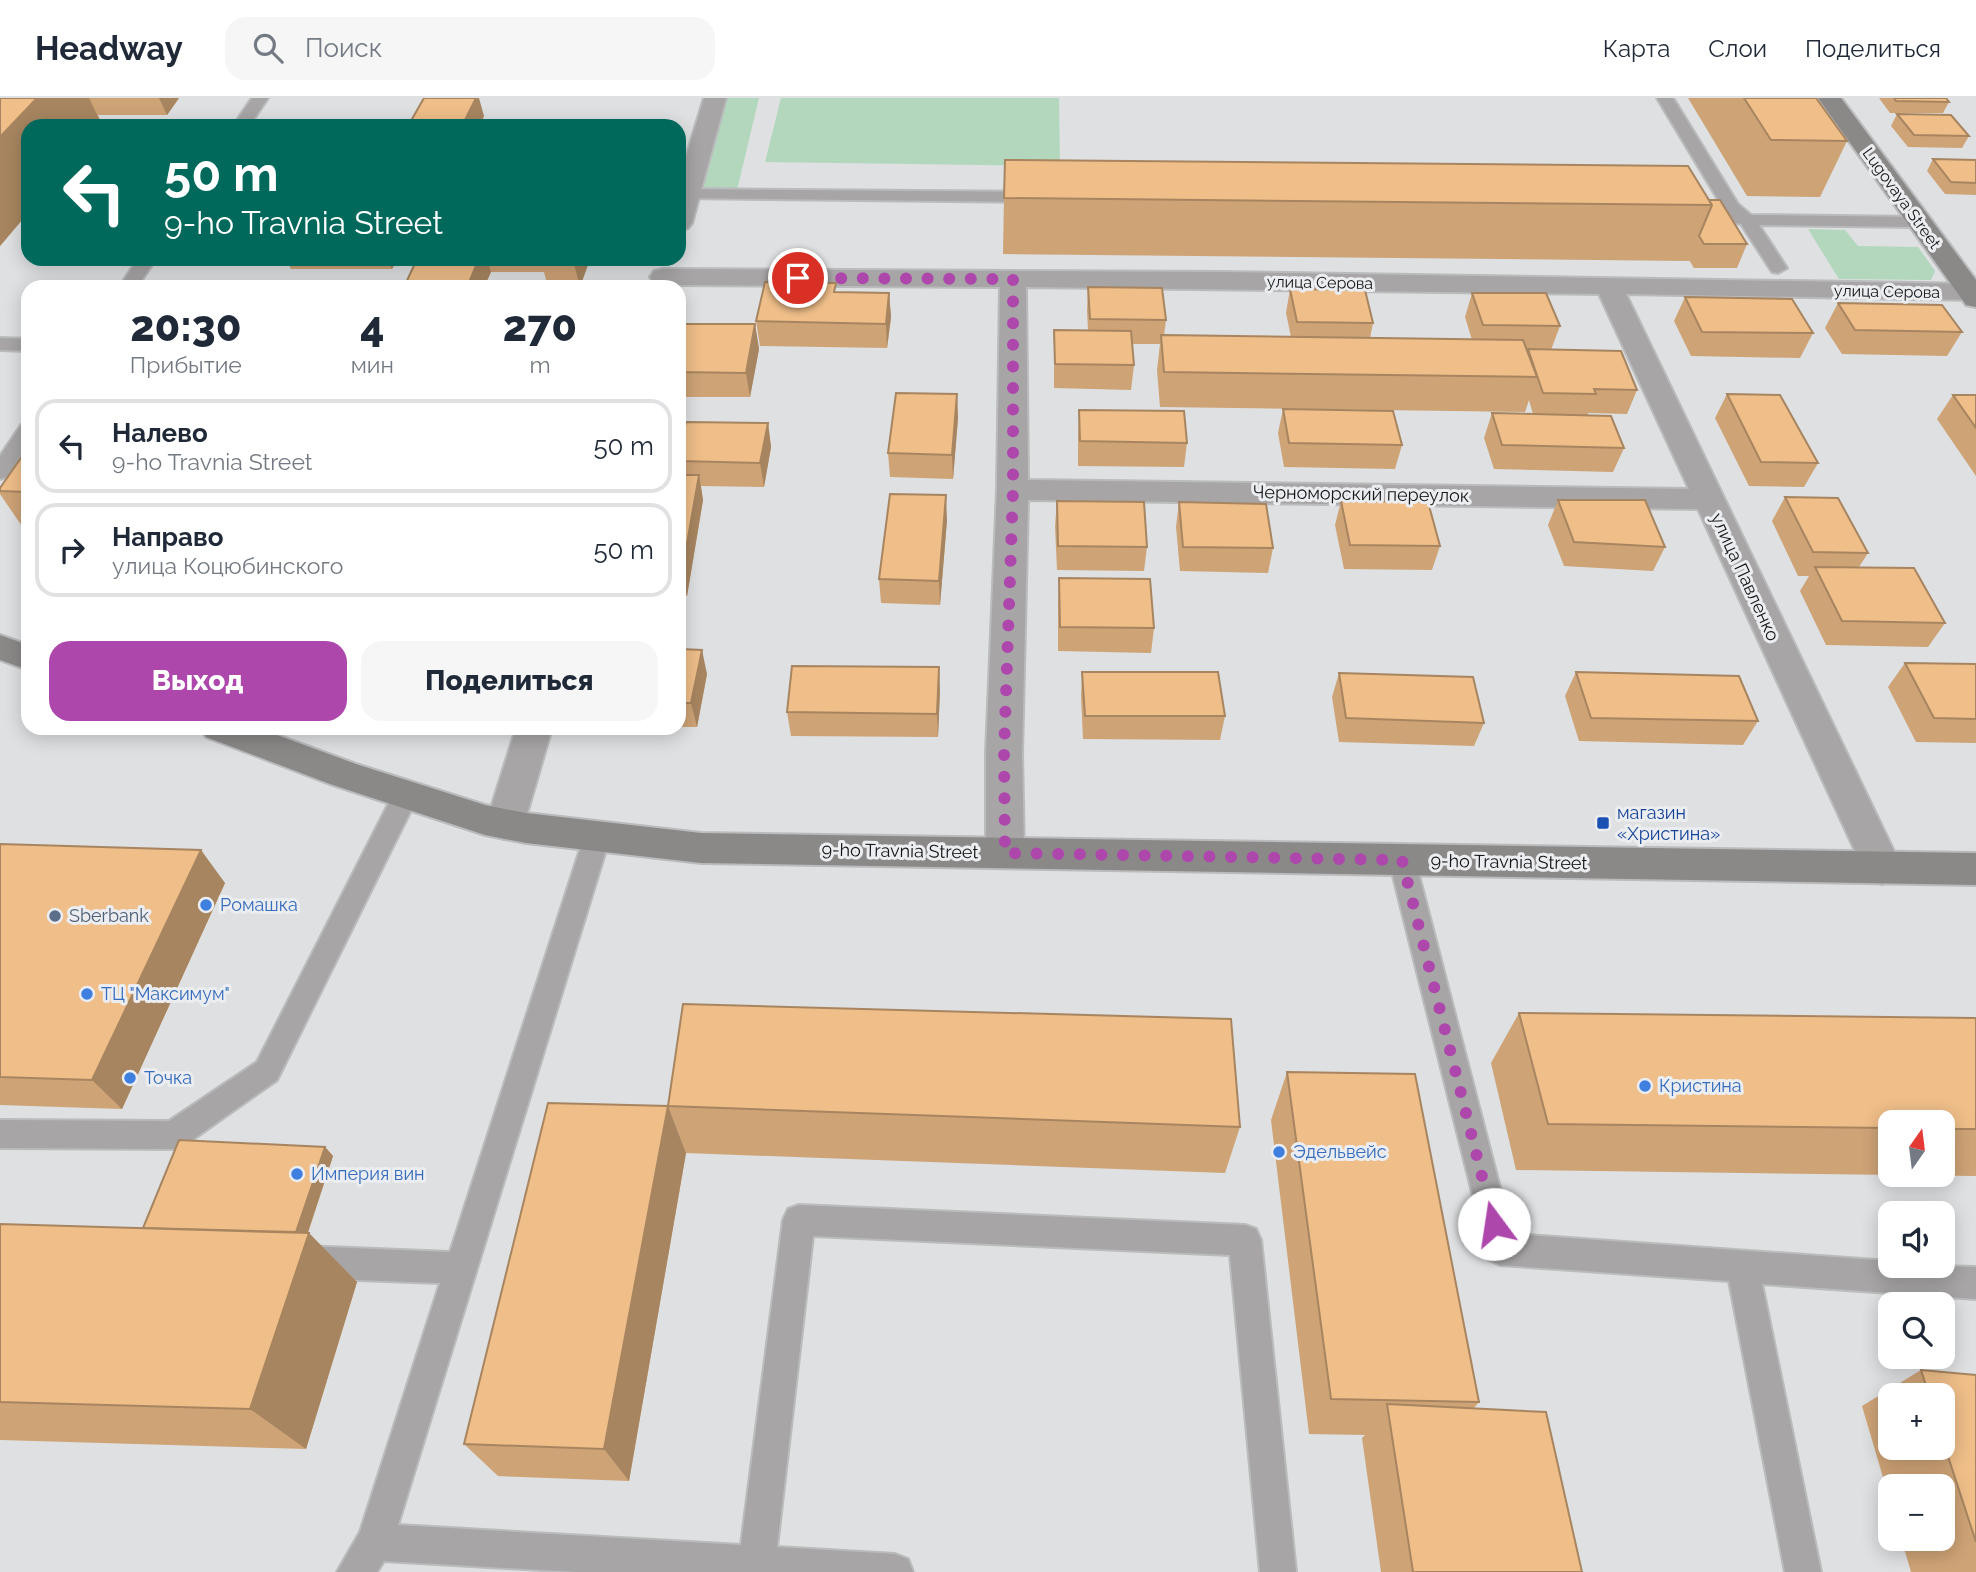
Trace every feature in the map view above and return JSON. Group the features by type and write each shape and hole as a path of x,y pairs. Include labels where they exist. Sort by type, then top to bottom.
{"street":[{"path":"686,198 715,98"},
{"name":"Lugovaya Street","path":"1829,98 1974,294"},
{"name":"улица Серова","path":"664,274 1609,286 1974,294"},
{"path":"1005,853 1004,752 1013,490 1013,279"},
{"name":"улица Павленко","path":"1609,286 1881,868"},
{"name":"Черноморский переулок","path":"1013,490 1709,499"},
{"path":"0,647 21,655"},
{"name":"9-ho Travnia Street","path":"239,735 407,794 505,824 701,848 1976,869"},
{"path":"505,824 532,735"}],"lane":[{"path":"246,119 260,98"},
{"path":"1665,98 1731,208 1747,220 1778,268"},
{"path":"687,194 1059,198"},
{"path":"1679,208 1747,220 1919,222"},
{"path":"0,345 21,345"},
{"path":"0,472 21,440"},
{"path":"0,1135 174,1135 267,1071 407,794"},
{"path":"597,837 461,1268 365,1557 757,1564 895,1572"},
{"path":"1402,860 1500,1249 1976,1283"},
{"path":"757,1564 800,1220 1245,1240 1278,1572"},
{"path":"280,1261 461,1268"},
{"path":"1742,1266 1803,1572"}],"green space":[{"path":"725,98 759,98 737,190 701,189"},
{"path":"781,98 1059,98 1060,166 765,162"},
{"path":"1808,229 1845,230 1858,246 1918,247 1935,271 1931,280 1839,279"}],"building":[{"path":"0,98 37,98 0,137"},
{"path":"424,98 476,98 466,119 412,119"},
{"path":"1744,98 1816,98 1847,141 1771,140"},
{"path":"1894,98 1946,98 1949,102 1896,101"},
{"path":"1897,114 1951,115 1969,136 1914,135"},
{"path":"1933,159 1976,160 1976,183 1951,182"},
{"path":"1005,160 1688,166 1712,205 1004,198"},
{"path":"1709,200 1720,200 1747,244 1704,244 1699,236 1712,205"},
{"path":"414,266 476,266 470,280 407,280"},
{"path":"765,282 836,283 834,292 889,293 886,324 756,321"},
{"path":"1088,287 1162,288 1166,320 1090,319"},
{"path":"1290,289 1365,290 1373,323 1297,322"},
{"path":"1472,293 1546,293 1560,326 1483,325"},
{"path":"1685,297 1792,299 1813,333 1702,332"},
{"path":"1838,303 1942,305 1962,332 1855,330"},
{"path":"686,324 755,324 746,373 686,372"},
{"path":"1054,330 1131,331 1134,365 1055,364"},
{"path":"1161,335 1523,340 1537,377 1164,372"},
{"path":"1528,349 1621,351 1637,390 1594,389 1596,394 1543,393"},
{"path":"896,393 957,394 952,455 888,453"},
{"path":"1727,394 1780,395 1818,463 1761,462"},
{"path":"1953,395 1976,395 1976,428"},
{"path":"1283,409 1393,411 1402,445 1289,443"},
{"path":"1079,410 1184,411 1187,443 1080,441"},
{"path":"1492,413 1611,416 1624,448 1502,445"},
{"path":"686,422 768,423 760,463 686,461"},
{"path":"21,458 21,492 0,491"},
{"path":"686,475 699,475 686,549"},
{"path":"890,494 946,495 939,581 879,579"},
{"path":"1785,497 1838,498 1868,553 1813,552"},
{"path":"1558,500 1645,500 1665,547 1574,542"},
{"path":"1057,501 1144,502 1147,547 1058,546"},
{"path":"1341,501 1428,502 1440,546 1350,545"},
{"path":"1179,502 1266,504 1273,548 1183,547"},
{"path":"1815,567 1914,568 1945,623 1842,621"},
{"path":"1059,578 1150,579 1154,628 1060,627"},
{"path":"686,649 702,650 691,703 686,703"},
{"path":"1905,663 1976,664 1976,719 1934,718"},
{"path":"792,666 939,667 937,714 787,712"},
{"path":"1082,672 1218,672 1225,716 1085,716"},
{"path":"1576,672 1739,676 1758,721 1591,718"},
{"path":"1339,673 1473,677 1484,723 1346,718"},
{"name":"ТЦ \"Максимум\"","path":"0,844 201,850 92,1080 0,1077"},
{"path":"683,1004 1231,1019 1240,1127 668,1106"},
{"path":"1519,1013 1976,1018 1976,1129 1955,1129 1955,1110 1878,1110 1878,1128 1548,1124"},
{"path":"1287,1072 1415,1074 1479,1402 1331,1399"},
{"path":"548,1103 668,1106 604,1449 464,1444"},
{"path":"179,1140 325,1147 296,1232 143,1228"},
{"path":"0,1224 309,1233 250,1409 0,1402"},
{"path":"1921,1370 1976,1375 1976,1542 1949,1460 1955,1460 1955,1383 1925,1383"},
{"path":"1387,1404 1546,1412 1582,1572 1413,1572"}],"place":[{"name":"магазин «Христина»","path":"1603,823"},
{"name":"Ромашка","path":"206,905"},
{"name":"Sberbank","path":"55,916"},
{"name":"ТЦ \"Максимум\"","path":"87,994"},
{"name":"Точка","path":"130,1078"},
{"name":"Кристина","path":"1645,1086"},
{"name":"Эдельвейс","path":"1279,1152"},
{"name":"Империя вин","path":"297,1174"}],"route":[{"path":"798,278 1013,279 1013,490 1004,752 1005,853 1402,860 1494,1224"}]}
